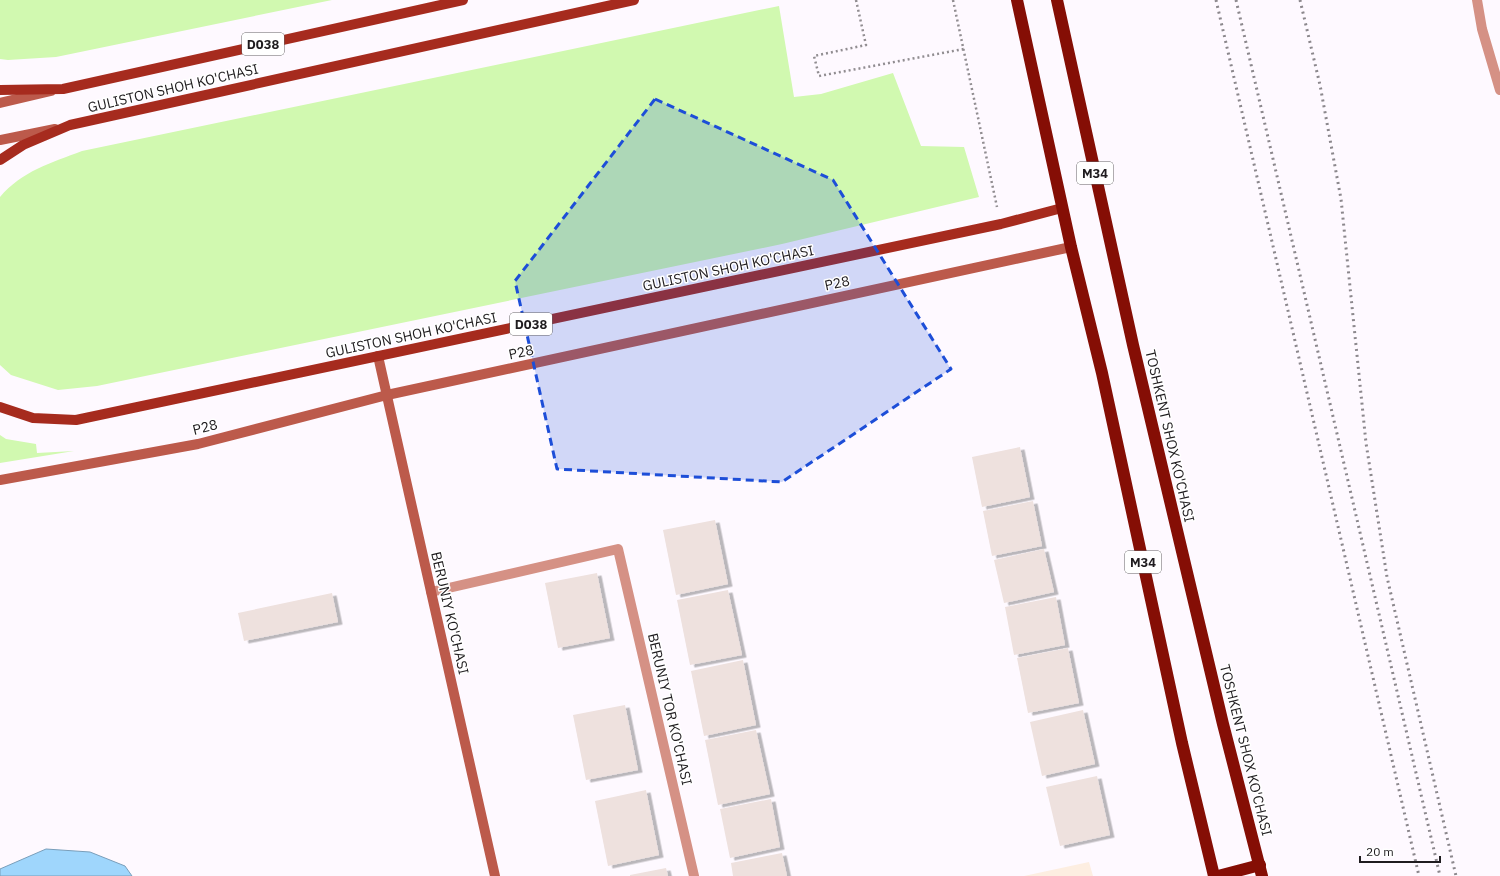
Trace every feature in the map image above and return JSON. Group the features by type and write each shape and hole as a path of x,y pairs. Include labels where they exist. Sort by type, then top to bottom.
{"highway":[{"name":"M34","path":"1017,0 1062,208 1102,373 1182,743 1214,876"},
{"name":"TOSHKENT SHOX KO'CHASI","path":"1057,0 1135,353 1222,724 1261,870"},
{"path":"1218,876 1261,870"}],"main road":[{"name":"GULISTON SHOH KO'CHASI","path":"0,103 462,0"},
{"name":"GULISTON SHOH KO'CHASI","path":"0,140 634,0"},
{"name":"GULISTON SHOH KO'CHASI","path":"0,90 63,89"},
{"name":"GULISTON SHOH KO'CHASI","path":"0,160 23,145 70,125"},
{"name":"GULISTON SHOH KO'CHASI","path":"0,407 33,418 76,420 1001,224 1062,208"},
{"name":"Р28","path":"0,480 198,444 387,395 1071,247"},
{"name":"BERUNIY KO'CHASI","path":"378,356 495,876"}],"street":[{"path":"1477,0 1482,29 1500,90"},
{"name":"BERUNIY TOR KO'CHASI","path":"431,592 618,549 694,876"}],"path":[{"path":"856,0 866,45 814,56 819,76 964,49"},
{"path":"954,0 1001,224"}],"highlighted area":[{"path":"655,99 833,180 951,369 782,482 557,469 515,281"}],"shaded area":[{"path":"1089,862 1093,876 1024,876"}],"green space":[{"path":"0,0 332,0 56,57 8,60 0,59"},
{"path":"779,6 794,97 821,94 893,73 921,146 964,147 979,197 782,244 97,386 58,390 11,375 0,365 0,197 27,174 48,164 82,151"},
{"path":"0,435 6,439 36,444 37,453 74,451 0,463"}],"water":[{"path":"46,849 90,852 125,866 132,876 0,876 0,869"}],"building":[{"path":"1020,447 1030,497 982,507 972,457"},
{"path":"1033,501 1042,546 992,556 983,511"},
{"path":"715,520 728,584 676,595 663,530"},
{"path":"1044,549 1054,592 1004,603 994,560"},
{"path":"597,573 610,638 558,648 545,583"},
{"path":"728,590 742,655 690,665 677,600"},
{"path":"332,593 338,622 244,641 238,613"},
{"path":"1056,597 1065,645 1014,655 1005,607"},
{"path":"1068,648 1079,703 1028,713 1017,658"},
{"path":"743,660 756,725 704,736 691,671"},
{"path":"625,705 638,770 586,780 573,715"},
{"path":"1083,710 1095,764 1042,776 1030,722"},
{"path":"756,730 770,794 718,805 705,740"},
{"path":"1097,776 1110,835 1060,846 1046,787"},
{"path":"646,790 659,855 608,866 595,801"},
{"path":"771,799 780,847 730,858 720,809"},
{"path":"782,853 787,876 733,876 731,863"},
{"path":"666,868 668,876 630,876 630,875"}],"railway":[{"path":"1216,0 1419,876"},
{"path":"1236,0 1440,876"},
{"path":"1300,0 1320,85 1341,199 1366,443 1387,577 1456,876"}]}
